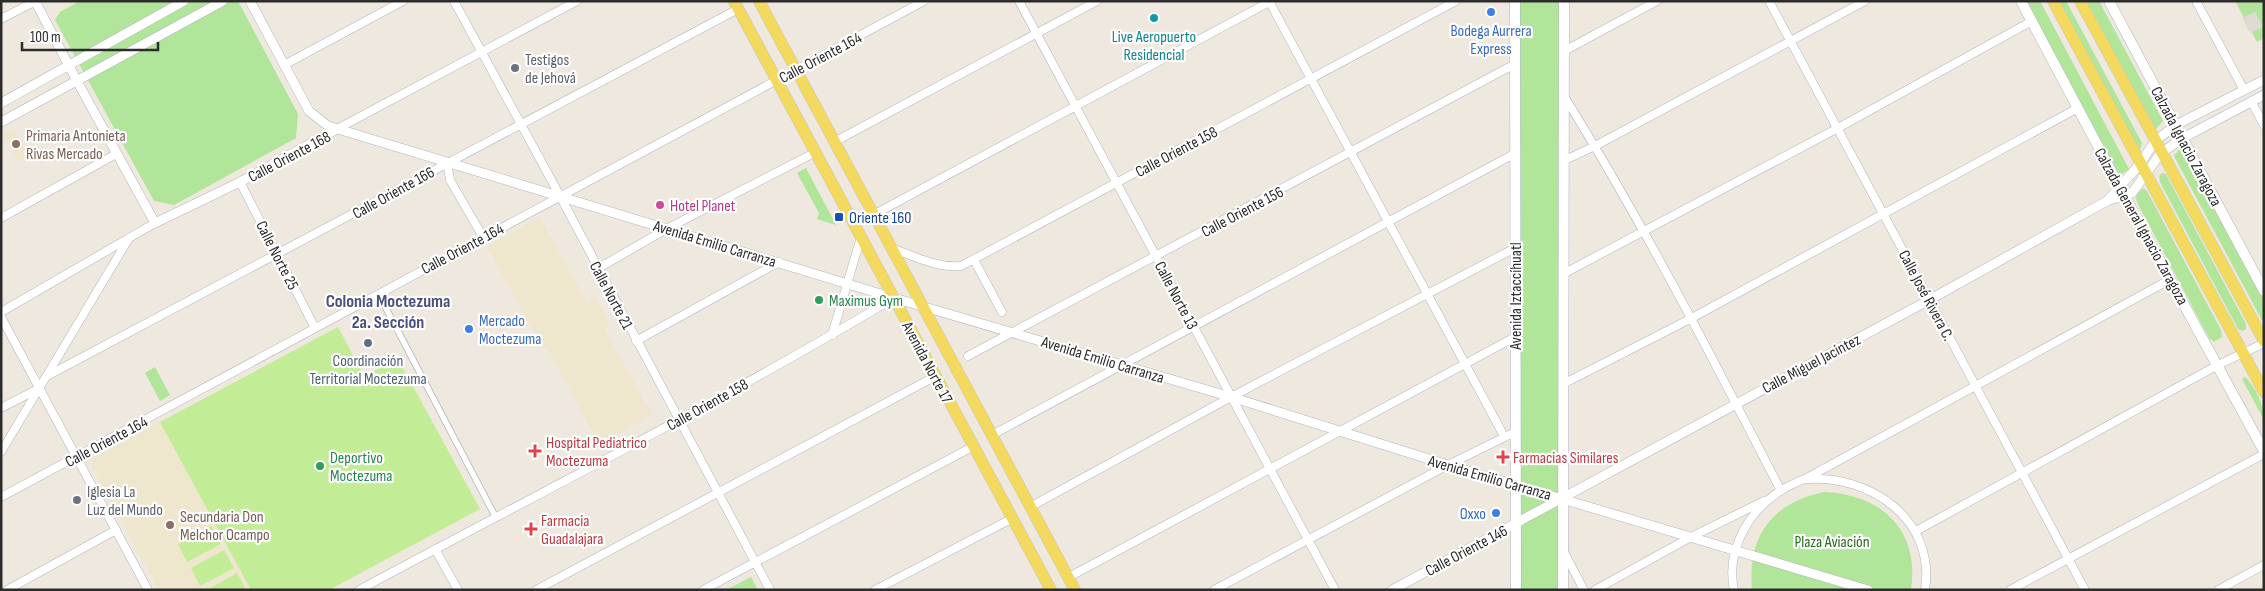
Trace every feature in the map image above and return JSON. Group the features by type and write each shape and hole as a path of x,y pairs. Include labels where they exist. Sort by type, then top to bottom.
{"main road":[{"name":"Avenida Norte 17","path":"758,1 1075,590"},
{"name":"Avenida Iztaccíhuatl","path":"1515,1 1514,524 1516,590"},
{"path":"1563,590 1564,1"},
{"name":"Calzada General Ignacio Zaragoza","path":"2021,1 2124,196 2264,452"},
{"name":"Calzada General Ignacio Zaragoza","path":"2053,1 2264,392"},
{"path":"2080,1 2264,342"},
{"name":"Calzada Ignacio Zaragoza","path":"2109,1 2264,291"},
{"name":"Avenida Norte 17","path":"736,5 1013,518 1049,589"}],"street":[{"path":"1,102 184,1"},
{"path":"1,122 223,1"},
{"path":"250,1 309,111 328,126 338,129"},
{"path":"284,65 403,1"},
{"name":"Calle Norte 21","path":"454,1 770,590"},
{"name":"Calle Oriente 168","path":"1,312 155,223 240,182 577,1"},
{"name":"Calle Oriente 164","path":"1,497 924,1"},
{"name":"Calle Norte 13","path":"1019,1 1038,33 1335,590"},
{"path":"834,142 1098,1"},
{"name":"Calle Oriente 158","path":"891,248 934,264 947,267 961,266 1456,1"},
{"path":"1564,51 1657,1"},
{"name":"Calle José Rivera C.","path":"1769,1 2085,590"},
{"path":"1563,161 1595,146 1865,1"},
{"path":"2196,1 2244,90"},
{"path":"1,19 35,2 68,66 155,223"},
{"path":"873,215 1270,2 1504,436"},
{"name":"Calle Oriente 166","path":"47,376 278,255 736,5"},
{"path":"1563,274 1838,128 2032,21"},
{"name":"Calle Oriente 156","path":"968,356 1157,257 1515,64"},
{"path":"2155,140 2176,126 2264,80"},
{"path":"2161,153 2183,138 2264,94"},
{"path":"1563,95 1595,146 1644,232 1780,491"},
{"path":"2251,101 2264,126"},
{"path":"1563,384 1690,319 2078,108"},
{"name":"Avenida Emilio Carranza","path":"338,129 847,282 894,298 1231,397 1514,485 1564,498 1868,590"},
{"name":"Calle Miguel Jacintez","path":"2107,201 2140,164 2155,140"},
{"path":"597,269 668,228 816,152"},
{"name":"Calle Miguel Jacintez","path":"1514,524 1929,300 2107,201 2132,193 2161,153"},
{"path":"1,218 116,154"},
{"path":"992,435 1194,328 1514,154"},
{"path":"447,162 450,180 483,237"},
{"name":"Calle Norte 25","path":"240,182 315,328"},
{"path":"832,335 861,237"},
{"path":"1,452 130,238"},
{"path":"1030,507 1231,397 1516,248"},
{"path":"974,260 1002,312"},
{"path":"636,341 779,262"},
{"path":"1595,590 1691,537 1805,479 2171,279"},
{"path":"378,293 495,516"},
{"name":"Calle Oriente 158","path":"359,590 678,420 832,335 894,298"},
{"path":"1,317 148,590"},
{"path":"1069,577 1515,337"},
{"path":"1916,531 2218,365 2264,342"},
{"path":"536,590 936,376"},
{"path":"1,408 40,388"},
{"path":"1214,590 1448,465 1515,432"},
{"path":"703,590 974,446"},
{"path":"2010,590 2264,452"},
{"path":"1805,479 1856,484 1879,495 1899,511 1916,531 1925,556 1926,590"},
{"path":"1734,590 1733,568 1736,550 1747,524 1766,500"},
{"path":"875,590 1013,518"},
{"name":"Calle Oriente 146","path":"1392,590 1514,524"},
{"path":"7,590 116,530"},
{"path":"435,549 458,590"},
{"path":"1563,550 1584,590"},
{"path":"2218,590 2264,565"}],"shaded area":[{"path":"2255,12 2263,27 2250,33 2242,18"},
{"name":"Primaria Antonieta Rivas Mercado","path":"13,127 28,156 18,161 3,133"},
{"path":"540,217 587,303 596,298 610,324 604,328 652,415 593,446 587,436 593,433 546,346 542,348 487,246"},
{"name":"Secundaria Don Melchor Ocampo","path":"160,422 251,590 159,590 89,461"}],"green space":[{"path":"80,1 238,1 298,114 296,138 174,205 154,201 55,20 60,12"},
{"path":"1519,1 1560,1 1561,590 1519,590"},
{"path":"2026,1 2040,1 2129,169 2122,174 2118,173"},
{"path":"2055,1 2066,1 2142,143 2140,150 2137,150"},
{"path":"2081,1 2099,1 2163,121 2155,130"},
{"path":"2235,1 2264,1 2264,38 2257,42"},
{"path":"2182,147 2264,295 2264,324 2175,158 2174,155"},
{"path":"806,168 836,225 817,219 819,213 797,173"},
{"path":"2162,173 2166,174 2246,324 2246,329 2243,331 2238,329 2160,182 2159,176"},
{"path":"2143,188 2147,191 2221,330 2222,337 2214,342 2209,338 2139,206 2135,196"},
{"name":"Deportivo Moctezuma","path":"338,327 364,376 398,359 480,509 329,590 251,590 160,422"},
{"path":"155,367 170,395 160,401 145,373"},
{"path":"2245,377 2259,397 2264,420 2242,379"},
{"name":"Plaza Aviación","path":"1824,492 1844,494 1863,500 1879,508 1892,519 1902,533 1909,550 1912,569 1911,590 1752,590 1754,553 1759,538 1767,525 1790,504"},
{"path":"211,526 221,544 187,562 178,544"},
{"path":"224,550 234,568 200,586 191,568"},
{"path":"237,573 246,590 207,590"},
{"path":"751,577 758,590 726,590"}],"place":[{"name":"Bodega Aurrera Express","path":"1491,12"},
{"name":"Live Aeropuerto Residencial","path":"1154,18"},
{"name":"Testigos de Jehová","path":"515,68"},
{"name":"Primaria Antonieta Rivas Mercado","path":"16,144"},
{"name":"Hotel Planet","path":"660,205"},
{"name":"Oriente 160","path":"839,217"},
{"name":"Maximus Gym","path":"819,300"},
{"name":"Mercado Moctezuma","path":"469,329"},
{"name":"Coordinación Territorial Moctezuma","path":"368,343"},
{"name":"Hospital Pediatrico Moctezuma","path":"535,451"},
{"name":"Farmacias Similares","path":"1503,457"},
{"name":"Deportivo Moctezuma","path":"320,466"},
{"name":"Iglesia La Luz del Mundo","path":"77,500"},
{"name":"Oxxo","path":"1496,513"},
{"name":"Secundaria Don Melchor Ocampo","path":"170,525"},
{"name":"Farmacia Guadalajara","path":"531,529"}],"district":[{"name":"Colonia Moctezuma 2a. Sección","path":"388,311"}]}
